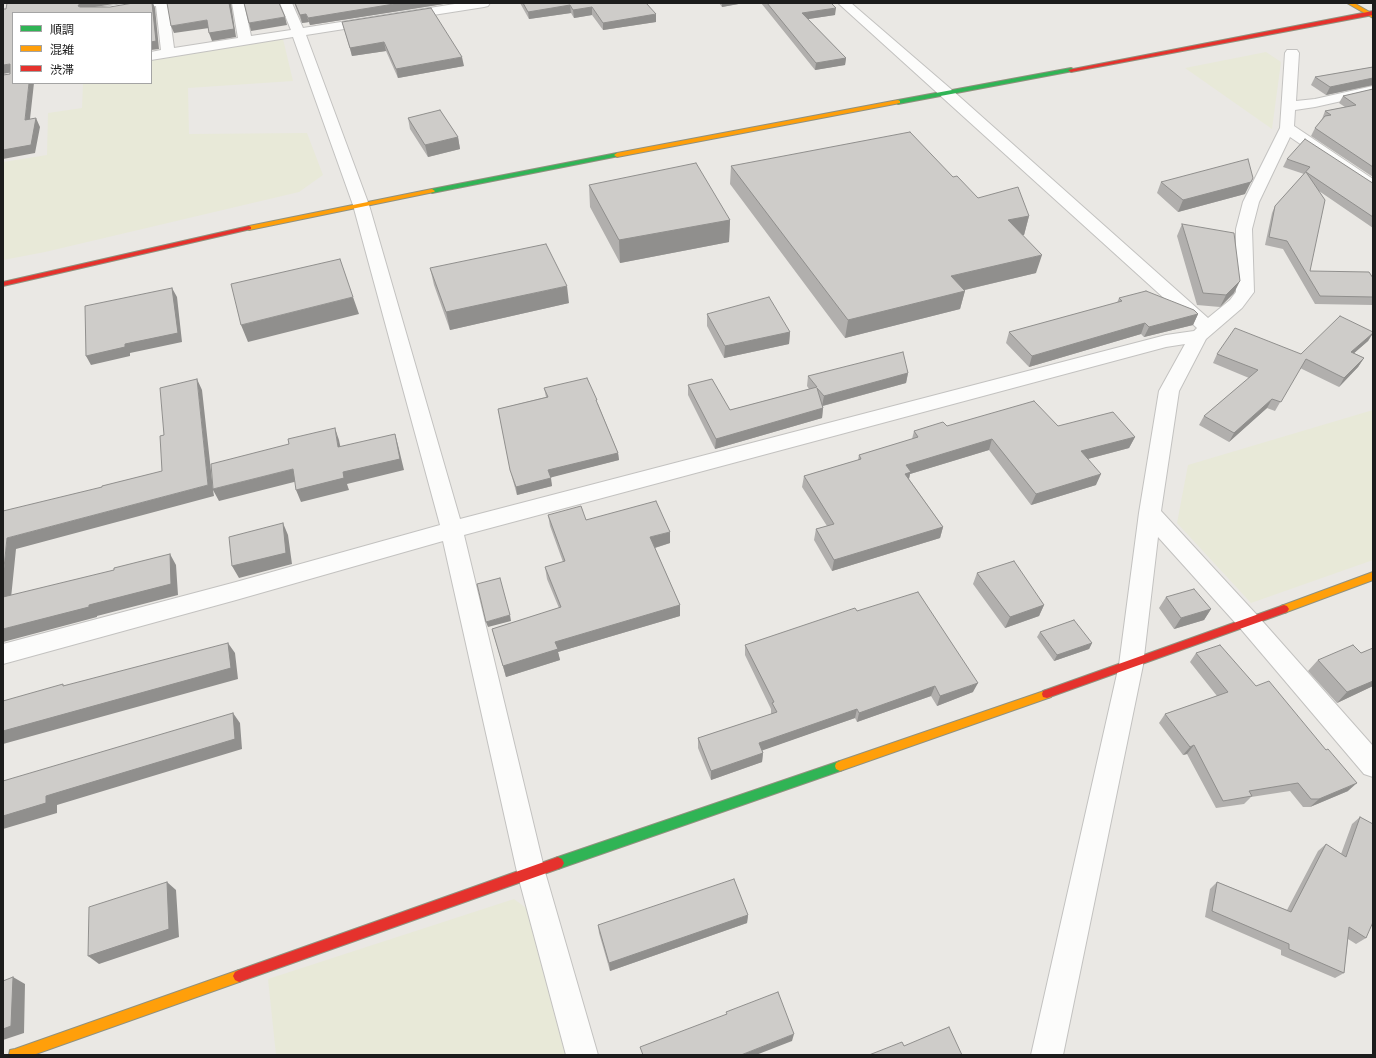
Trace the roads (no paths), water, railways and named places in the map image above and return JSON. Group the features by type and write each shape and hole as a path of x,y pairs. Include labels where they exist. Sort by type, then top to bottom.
{"main road":[{"path":"1350,3 1372,14"},
{"path":"3,284 228,232 510,175 1372,14"},
{"path":"15,1055 530,872 1131,665 1373,576"}],"street":[{"path":"95,12 154,3"},
{"path":"162,3 168,53"},
{"path":"238,3 245,40"},
{"path":"286,3 361,205 452,530 530,872 582,1055"},
{"path":"152,56 450,6 484,3"},
{"path":"844,3 947,93 1203,332"},
{"path":"1047,1055 1131,665 1150,513 1169,391 1203,332 1236,304 1245,292 1244,228 1250,202 1288,128 1292,53"},
{"path":"1289,106 1315,103 1373,90"},
{"path":"1288,128 1373,186"},
{"path":"3,654 229,593 452,530 1203,332"},
{"path":"1150,513 1248,621 1373,765"}]}
